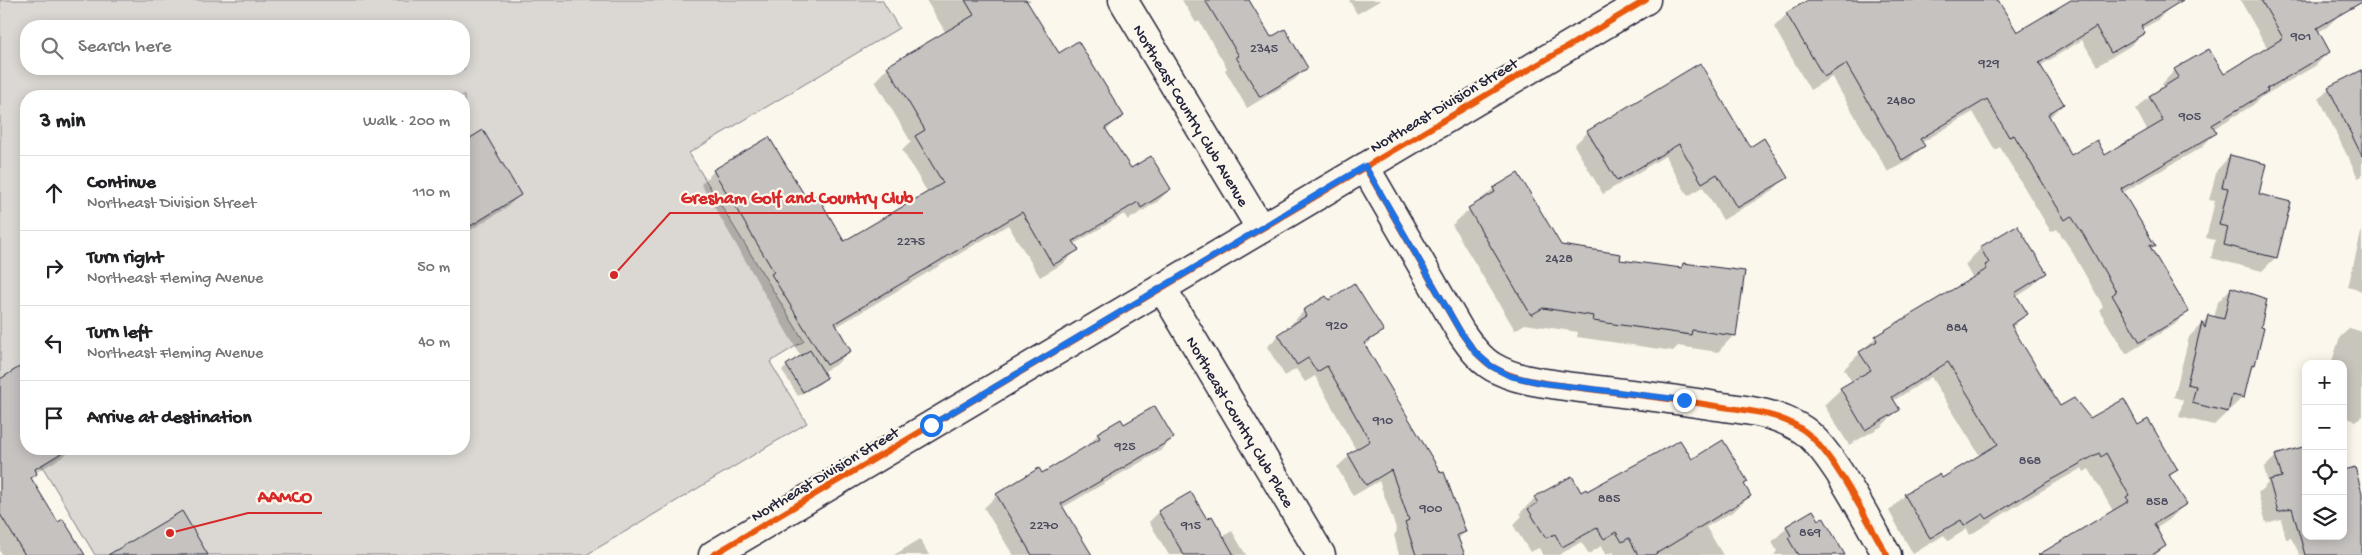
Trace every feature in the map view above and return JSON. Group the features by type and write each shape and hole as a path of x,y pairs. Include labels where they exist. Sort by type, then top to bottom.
{"street":[{"name":"Northeast Country Club Avenue","path":"1123,0 1261,229"},
{"name":"Northeast Division Street","path":"713,555 1646,0"},
{"path":"1365,166 1460,331 1475,352 1491,366 1510,376 1542,383 1684,400 1770,414 1800,428 1818,442 1887,555"},
{"name":"Northeast Country Club Place","path":"1162,288 1321,555"}],"shaded area":[{"path":"0,0 882,0 899,28 689,153 804,341 770,362 807,423 586,555 95,555 36,455 470,455 470,90 20,90 20,428 0,394"}],"building":[{"path":"965,0 1026,0 1059,53 1078,41 1124,116 1105,128 1131,168 1151,156 1171,189 1141,208 1138,202 1073,241 1079,250 1053,265 1022,212 835,323 851,351 827,365 771,274 774,272 713,170 769,137 808,201 817,195 844,241 943,183 915,136 925,130 887,66 974,15"},
{"path":"1205,0 1249,0 1271,37 1285,29 1308,68 1260,97 1236,57 1239,56"},
{"path":"1808,0 1998,0 2017,32 2071,0 2183,0 2141,26 2145,33 2111,53 2096,27 2039,63 2064,104 2048,114 2071,155 2097,140 2105,155 2163,121 2149,96 2179,77 2174,69 2209,49 2224,74 2283,38 2261,0 2362,0 2362,2 2317,28 2330,52 2267,89 2268,91 2212,125 2217,133 2121,189 2156,247 2149,245 2189,312 2140,342 2112,295 2116,292 2083,234 2071,216 2065,220 2014,135 2009,137 1987,99 1920,139 1925,146 1902,160 1846,64 1824,77 1786,13"},
{"path":"1700,63 1750,147 1764,138 1788,178 1737,208 1717,174 1702,183 1679,144 1617,181 1587,131"},
{"path":"2362,70 2362,156 2328,87"},
{"path":"483,130 521,195 470,226 470,138"},
{"path":"2230,155 2266,164 2259,194 2291,202 2277,258 2224,245 2228,227 2219,225 2228,188 2222,187"},
{"path":"1518,173 1561,245 1621,254 1620,260 1682,268 1683,263 1745,271 1736,336 1692,330 1691,335 1593,321 1594,316 1543,308 1531,315 1468,208 1495,192 1493,188"},
{"path":"2017,225 2047,273 2015,293 2028,314 2011,325 2060,406 2074,398 2090,418 2124,399 2138,425 2148,419 2178,470 2169,475 2187,504 2154,524 2166,546 2152,555 2038,555 2129,501 2126,497 2129,495 2106,453 2101,457 2099,453 1987,519 1983,514 1964,526 1961,520 1930,538 1904,494 1939,474 1942,478 1998,444 1948,362 1892,397 1900,410 1865,430 1840,388 1871,370 1859,352 1877,341 1875,336 1987,269 1985,265 1989,263 1980,247"},
{"path":"1354,283 1384,331 1364,343 1441,473 1444,472 1466,532 1457,535 1465,555 1416,555 1405,522 1409,520 1391,470 1366,485 1348,454 1370,441 1327,366 1317,372 1308,358 1297,365 1278,334 1306,316 1303,310 1326,296 1329,300"},
{"path":"2231,287 2267,299 2261,327 2264,328 2255,365 2252,364 2244,398 2232,395 2228,412 2192,403 2196,386 2187,384 2202,322 2205,328 2208,315 2224,319"},
{"path":"810,350 827,378 803,392 786,365"},
{"path":"20,367 20,455 58,455 35,469 37,474 31,478 58,522 63,519 85,555 25,555 0,514 0,379"},
{"path":"1155,406 1174,438 1061,504 1092,555 1032,555 996,494 1039,468 1042,473 1100,438 1097,433 1121,419 1124,424"},
{"path":"1680,440 1692,459 1723,440 1748,482 1744,484 1751,496 1654,555 1638,555 1629,538 1622,542 1616,532 1604,539 1597,528 1562,547 1555,534 1546,538 1528,509 1538,503 1534,497 1572,476 1581,492 1586,489 1587,491"},
{"path":"2302,447 2302,540 2347,540 2347,469 2355,467 2362,493 2362,555 2305,555 2292,508 2278,512 2269,480 2282,477 2275,455"},
{"path":"1191,492 1207,519 1212,516 1234,555 1184,555 1158,511"},
{"path":"1813,510 1819,520 1823,517 1845,555 1798,555 1788,538 1791,536 1786,526"},
{"path":"182,511 208,555 108,555"}],"cycle path":[{"path":"713,555 1646,0"},
{"path":"1365,167 1460,331 1475,351 1488,364 1502,372 1532,381 1681,400 1748,410 1780,418 1800,428 1812,437 1824,451 1848,486 1887,555"}],"place":[{"name":"Gresham Golf and Country Club","path":"614,275"},
{"name":"AAMCO","path":"170,533"}],"route":[{"path":"931,425 1365,166 1460,331 1475,352 1491,366 1510,376 1542,383 1684,400"}]}
